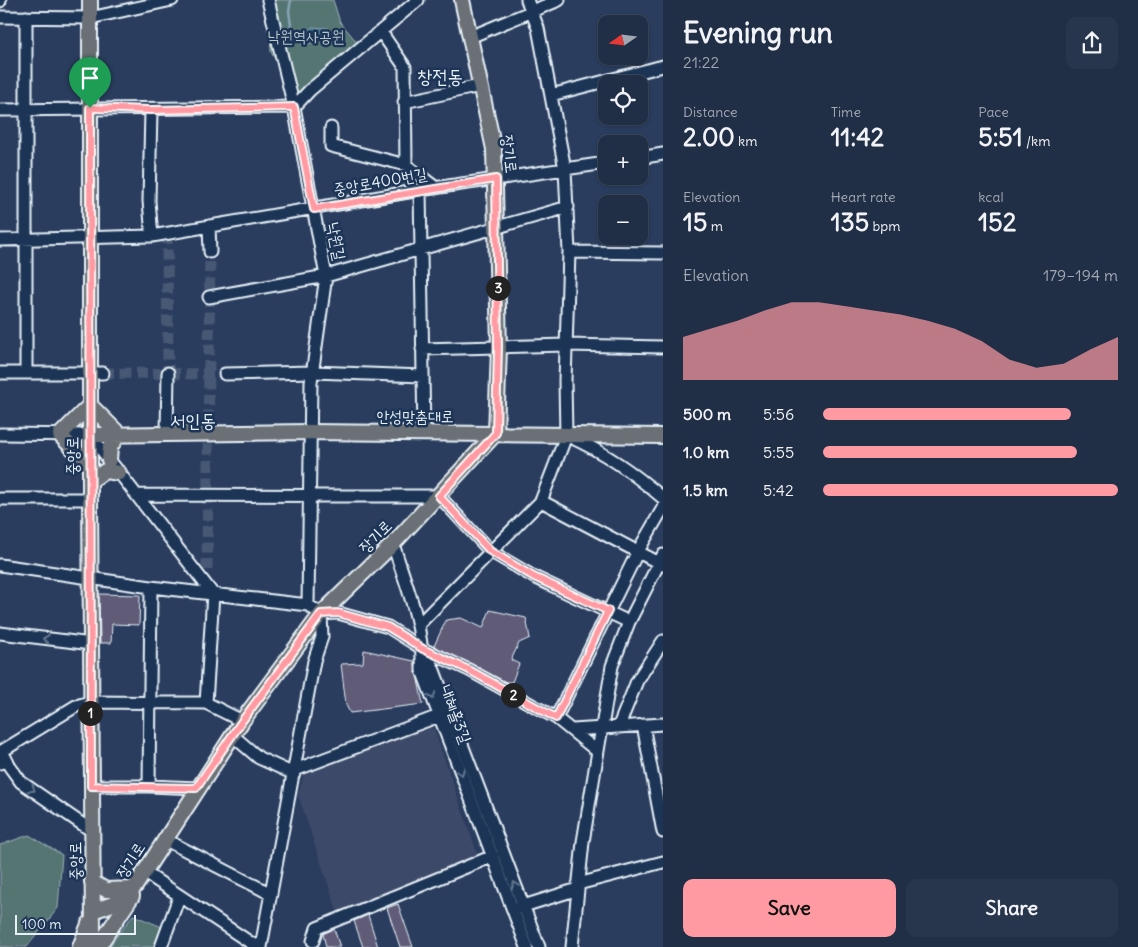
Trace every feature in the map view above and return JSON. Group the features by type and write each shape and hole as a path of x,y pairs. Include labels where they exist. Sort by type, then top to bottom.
{"main road":[{"name":"중앙로","path":"90,0 90,239 96,373 90,405 92,578 90,702 93,911 91,947"},
{"name":"장기로","path":"93,911 121,901 134,887 196,788 232,735 321,614 393,544 496,433 498,347 494,149 462,0"},
{"path":"90,466 60,435 90,405 120,434 110,447 109,460"},
{"path":"462,434 475,456 515,434 496,413"},
{"name":"안성맞춤대로","path":"90,435 310,432 663,436"},
{"path":"90,481 105,471 119,473"},
{"path":"92,882 106,890 134,887 131,899 98,947"},
{"name":"중앙로","path":"80,947 93,911"}],"street":[{"path":"0,17 90,18 172,0"},
{"name":"낙원길","path":"268,0 294,107 326,276 312,372 308,605"},
{"path":"0,110 90,108 151,110 294,107 310,90 418,0"},
{"path":"419,624 541,501 566,436 569,252 565,169 538,28 533,11 527,0"},
{"path":"470,37 559,0"},
{"path":"26,17 24,110 26,373"},
{"path":"381,32 406,67 404,102 406,165"},
{"path":"551,95 663,66"},
{"path":"404,102 480,86"},
{"path":"151,110 149,201 152,236"},
{"path":"330,128 331,146 406,165 436,188"},
{"path":"648,156 663,154"},
{"name":"중앙로400번길","path":"0,240 152,236 420,190 598,164"},
{"path":"420,190 424,434"},
{"path":"209,298 326,276 568,208"},
{"path":"209,226 210,252"},
{"path":"569,252 663,253"},
{"path":"422,349 566,345 663,347"},
{"path":"0,372 96,373"},
{"path":"225,374 312,372 423,376"},
{"path":"167,433 168,373"},
{"name":"안성맞춤대로","path":"0,434 90,435"},
{"path":"90,435 210,590"},
{"path":"566,436 595,448 629,469 663,498"},
{"path":"138,495 310,494 439,496 490,551 534,577 629,622"},
{"path":"0,499 90,499"},
{"path":"541,501 638,552 662,561 629,622 612,666 597,751 578,886 572,947"},
{"path":"556,718 638,552 663,508"},
{"path":"393,544 419,624 423,649"},
{"path":"0,564 151,587 210,590 308,605 321,614 338,613 388,627 423,649 469,670 556,718 597,751"},
{"path":"206,703 210,590 207,570"},
{"path":"149,786 151,587"},
{"path":"262,947 314,662 322,637 321,614"},
{"path":"0,633 92,644"},
{"path":"618,728 637,681 663,641"},
{"name":"내혜홀3길","path":"423,649 422,670 493,856 539,947"},
{"name":"내혜홀3길","path":"423,649 433,668 518,907 527,947"},
{"path":"92,831 21,782 1,753 76,706 90,702 206,703 242,721"},
{"path":"232,735 259,758 294,772 439,716"},
{"path":"573,730 663,724"},
{"path":"642,725 663,832"},
{"path":"91,786 196,788"},
{"path":"164,839 271,894"},
{"path":"313,940 317,928 493,856"},
{"path":"518,907 578,886 663,862"},
{"path":"144,872 257,947"},
{"path":"161,947 179,897"}],"shaded area":[{"path":"312,27 328,28 335,38 325,35 309,44 305,44 296,41 292,37 294,30 305,34"},
{"path":"424,726 434,729 477,853 476,859 338,913 298,795 304,774"}],"green space":[{"name":"낙원역사공원","path":"263,0 333,0 340,22 357,42 297,94 292,91 271,52 270,32"},
{"path":"29,835 62,855 58,908 27,947 0,947 0,845"},
{"path":"133,915 162,927 153,947 109,947"}],"building":[{"path":"99,594 140,595 139,625 112,624 111,643 100,643"},
{"path":"490,610 526,618 530,638 519,643 511,660 519,664 512,682 506,682 434,646 446,620 461,618 483,628"},
{"path":"364,650 414,661 423,704 350,713 346,705 341,664 363,663"},
{"path":"398,904 413,947 400,947 387,908"},
{"path":"368,915 378,947 363,947 354,921"},
{"path":"334,929 340,947 326,947 323,934"}],"waterway":[{"path":"291,0 289,11 292,33"}],"tunnel":[{"path":"167,233 168,373"},
{"path":"207,570 210,252"},
{"path":"103,373 225,374"}],"district":[{"name":"창전동","path":"440,76"},
{"name":"서인동","path":"193,420"}],"route":[{"path":"294,107 314,209 420,190 496,179 498,347 496,433 439,496 490,551 534,577 608,611 556,718 469,670 423,649 388,627 338,613 321,614 242,721 196,788 91,786 90,108 151,110 294,107"}]}
